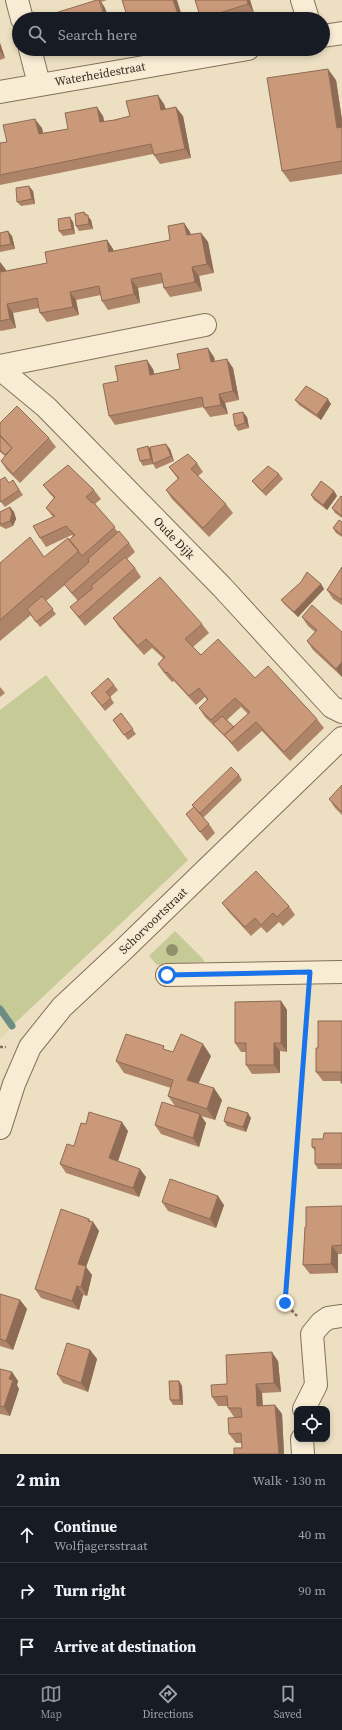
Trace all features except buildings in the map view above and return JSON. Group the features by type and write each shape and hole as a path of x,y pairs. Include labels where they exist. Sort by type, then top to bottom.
{"street":[{"path":"17,0 20,12"},
{"path":"302,0 306,12"},
{"path":"330,35 342,33"},
{"path":"32,56 39,84"},
{"name":"Waterheidestraat","path":"0,92 206,56"},
{"name":"Oude Dijk","path":"0,367 205,325"},
{"name":"Oude Dijk","path":"0,367 46,407 222,587 332,707 342,712"},
{"name":"Schorvoortstraat","path":"0,1128 14,1084 30,1047 62,1007 342,738"},
{"path":"167,975 342,972"},
{"path":"306,1406 316,1385 312,1334 321,1323 328,1318 342,1316"},
{"path":"302,1442 303,1454"}],"path":[{"path":"310,972 285,1303 312,1334"}],"shaded area":[{"path":"0,1010 12,1026 2,1038 0,1038"}],"green space":[{"path":"46,675 188,860 12,1026 0,1010 0,710"},
{"path":"175,931 203,959 204,962 157,965 149,956"}],"waterway":[{"path":"0,1009 12,1026"}],"route":[{"path":"167,975 310,972 285,1303"}]}
